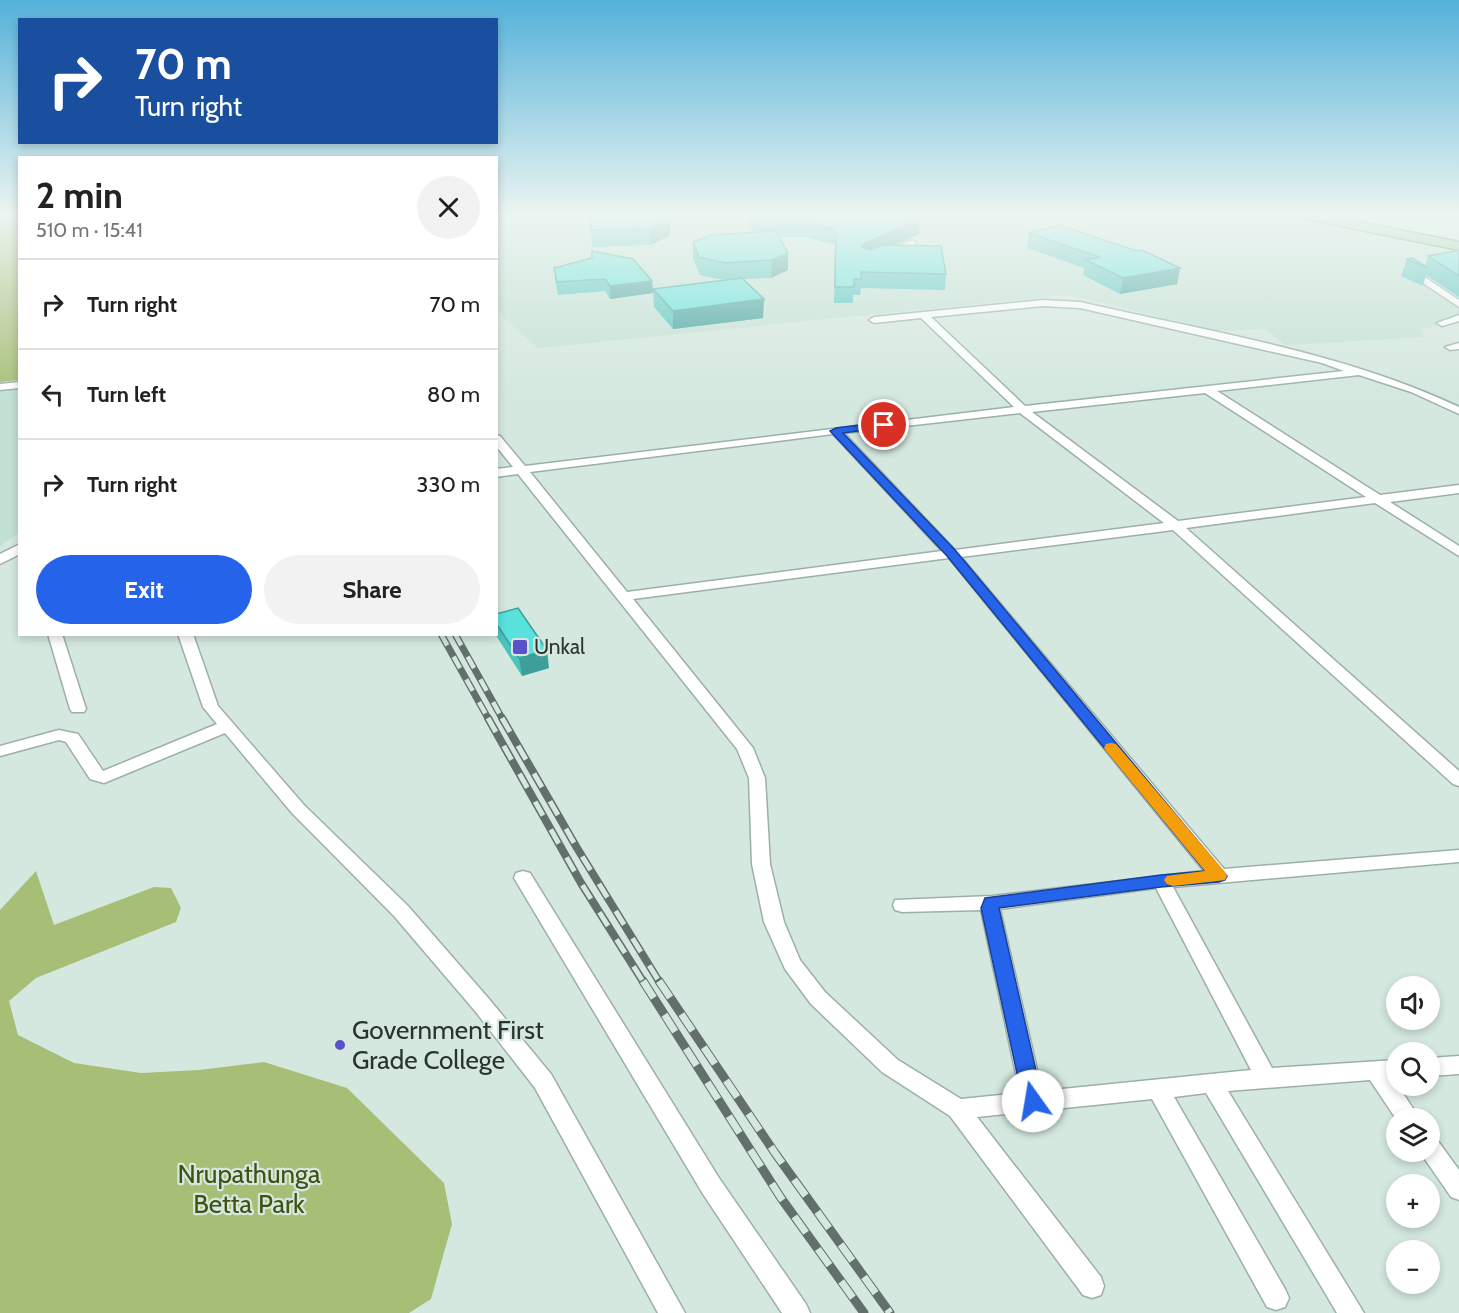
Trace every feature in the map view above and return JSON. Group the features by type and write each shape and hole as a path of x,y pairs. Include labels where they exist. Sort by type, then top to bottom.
{"street":[{"path":"1417,275 1459,304"},
{"path":"874,320 1044,303 1080,305 1303,355 1415,390 1459,411"},
{"path":"922,314 1023,410 1175,525 1459,780"},
{"path":"1442,323 1459,318"},
{"path":"498,473 836,431 1361,372"},
{"path":"0,387 18,385"},
{"path":"1205,388 1459,552"},
{"path":"836,431 952,554 1219,876"},
{"path":"498,441 745,748 758,778 761,864 774,922 792,964 818,998 890,1065 958,1109 1092,1286"},
{"path":"625,596 1459,489"},
{"path":"0,561 18,549"},
{"path":"56,636 78,709"},
{"path":"186,636 211,707 298,809 401,911 482,1005 543,1081 672,1313"},
{"path":"0,750 67,735 72,738 96,775 104,777 228,726"},
{"path":"902,905 992,903 1161,881 1459,856"},
{"path":"523,878 711,1186 797,1313"},
{"path":"1161,881 1266,1078"},
{"path":"992,903 990,908 1033,1101"},
{"path":"1440,1066 1459,1065"},
{"path":"958,1109 1211,1083 1386,1070"},
{"path":"1211,1083 1351,1313"},
{"path":"1158,1089 1276,1298"},
{"path":"1440,1162 1459,1189"}],"shaded area":[{"path":"498,275 1459,275 1459,321 1420,329 1424,337 1285,345 1266,329 1218,331 1068,295 538,348 498,313"},
{"path":"18,389 18,534 0,546 0,392"}],"green space":[{"path":"0,275 18,275 18,380 0,382"},
{"name":"Nrupathunga Betta Park","path":"36,871 54,925 154,887 171,888 181,908 176,922 36,978 9,1001 18,1035 74,1063 141,1073 199,1070 264,1062 347,1088 444,1183 452,1224 431,1299 409,1313 0,1313 0,910"}],"building":[{"path":"556,275 647,275 652,281 610,286 605,279 557,282"},
{"path":"835,275 861,275 861,279 854,279 854,287 835,287"},
{"path":"1117,275 1139,275 1123,278"},
{"path":"742,278 764,299 673,311 653,289"},
{"path":"518,608 547,650 519,658 498,626 498,613"}],"railway":[{"path":"442,636 489,720"},
{"path":"456,636 503,720"},
{"path":"488,718 581,883 644,983"},
{"path":"502,718 577,848 660,983"},
{"path":"643,981 781,1198 864,1313"},
{"path":"659,981 775,1153 890,1313"}],"slow traffic":[{"path":"1111,748 1219,876 1173,880"}],"place":[{"name":"Unkal","path":"520,647"},
{"name":"Government First Grade College","path":"340,1045"}],"route":[{"path":"884,425 836,431 952,554 1219,876 1161,881 992,903 990,908 1033,1101"}]}
